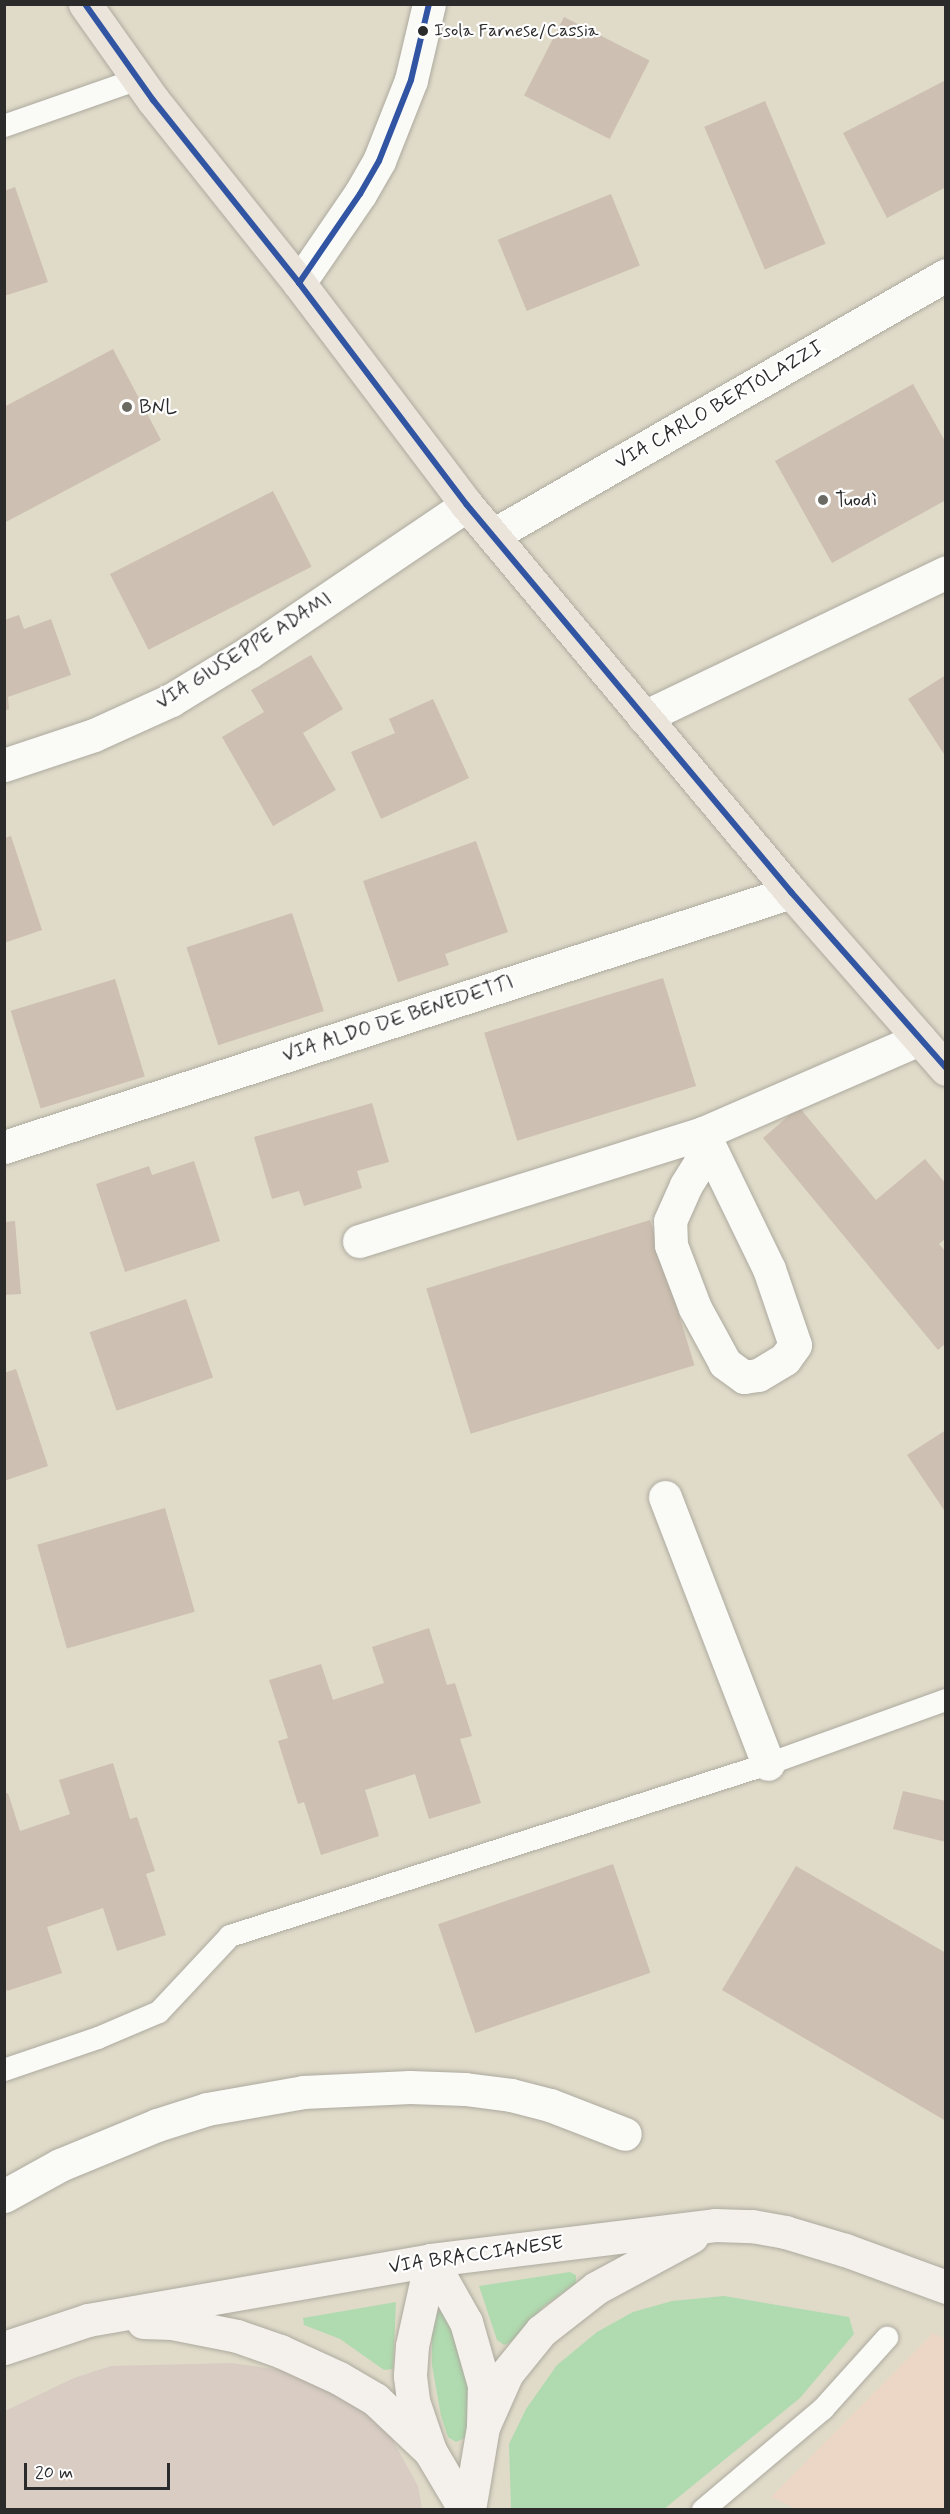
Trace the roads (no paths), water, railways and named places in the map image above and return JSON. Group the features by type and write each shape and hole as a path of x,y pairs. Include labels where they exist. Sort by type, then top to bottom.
{"main road":[{"path":"84,4 138,79 299,283 468,505 791,892 945,1069"}],"street":[{"path":"299,283 360,194 379,161 411,80 429,4"},
{"name":"VIA CARLO BERTOLAZZI","path":"493,535 945,275"},
{"name":"VIA GIUSEPPE ADAMI","path":"4,765 94,735 171,700 248,653 468,505"},
{"path":"644,717 945,572"},
{"name":"VIA ALDO DE BENEDETTI","path":"4,1147 791,892"},
{"path":"359,1241 702,1132 919,1039"},
{"path":"702,1132 769,1269 795,1345 785,1359 758,1375 744,1377 725,1363 694,1308 671,1245 670,1221 686,1185 700,1163 702,1132"},
{"path":"665,1497 768,1764"},
{"path":"4,2196 60,2165 157,2125 207,2109 303,2092 410,2087 465,2089 511,2095 550,2104 625,2134"},
{"path":"483,2427 507,2373 523,2350 563,2311 632,2266 715,2225"},
{"name":"VIA BRACCIANESE","path":"4,2348 88,2320 431,2260 715,2225 752,2226 785,2232 845,2250 945,2288"},
{"path":"431,2260 466,2322 477,2351 484,2385 483,2427 467,2510"},
{"path":"431,2260 412,2346 410,2376 413,2401 430,2451 467,2510"},
{"path":"88,2320 172,2323 237,2336 280,2351 339,2378 375,2399 430,2451"}],"lane":[{"path":"4,126 138,79"},
{"path":"4,2070 98,2038 159,2012 230,1936 768,1764 945,1701"},
{"path":"702,2510 823,2409 887,2338"}],"place":[{"name":"Isola Farnese/Cassia","path":"423,31"},
{"name":"BNL","path":"127,407"},
{"name":"Tuodì","path":"823,500"}]}
